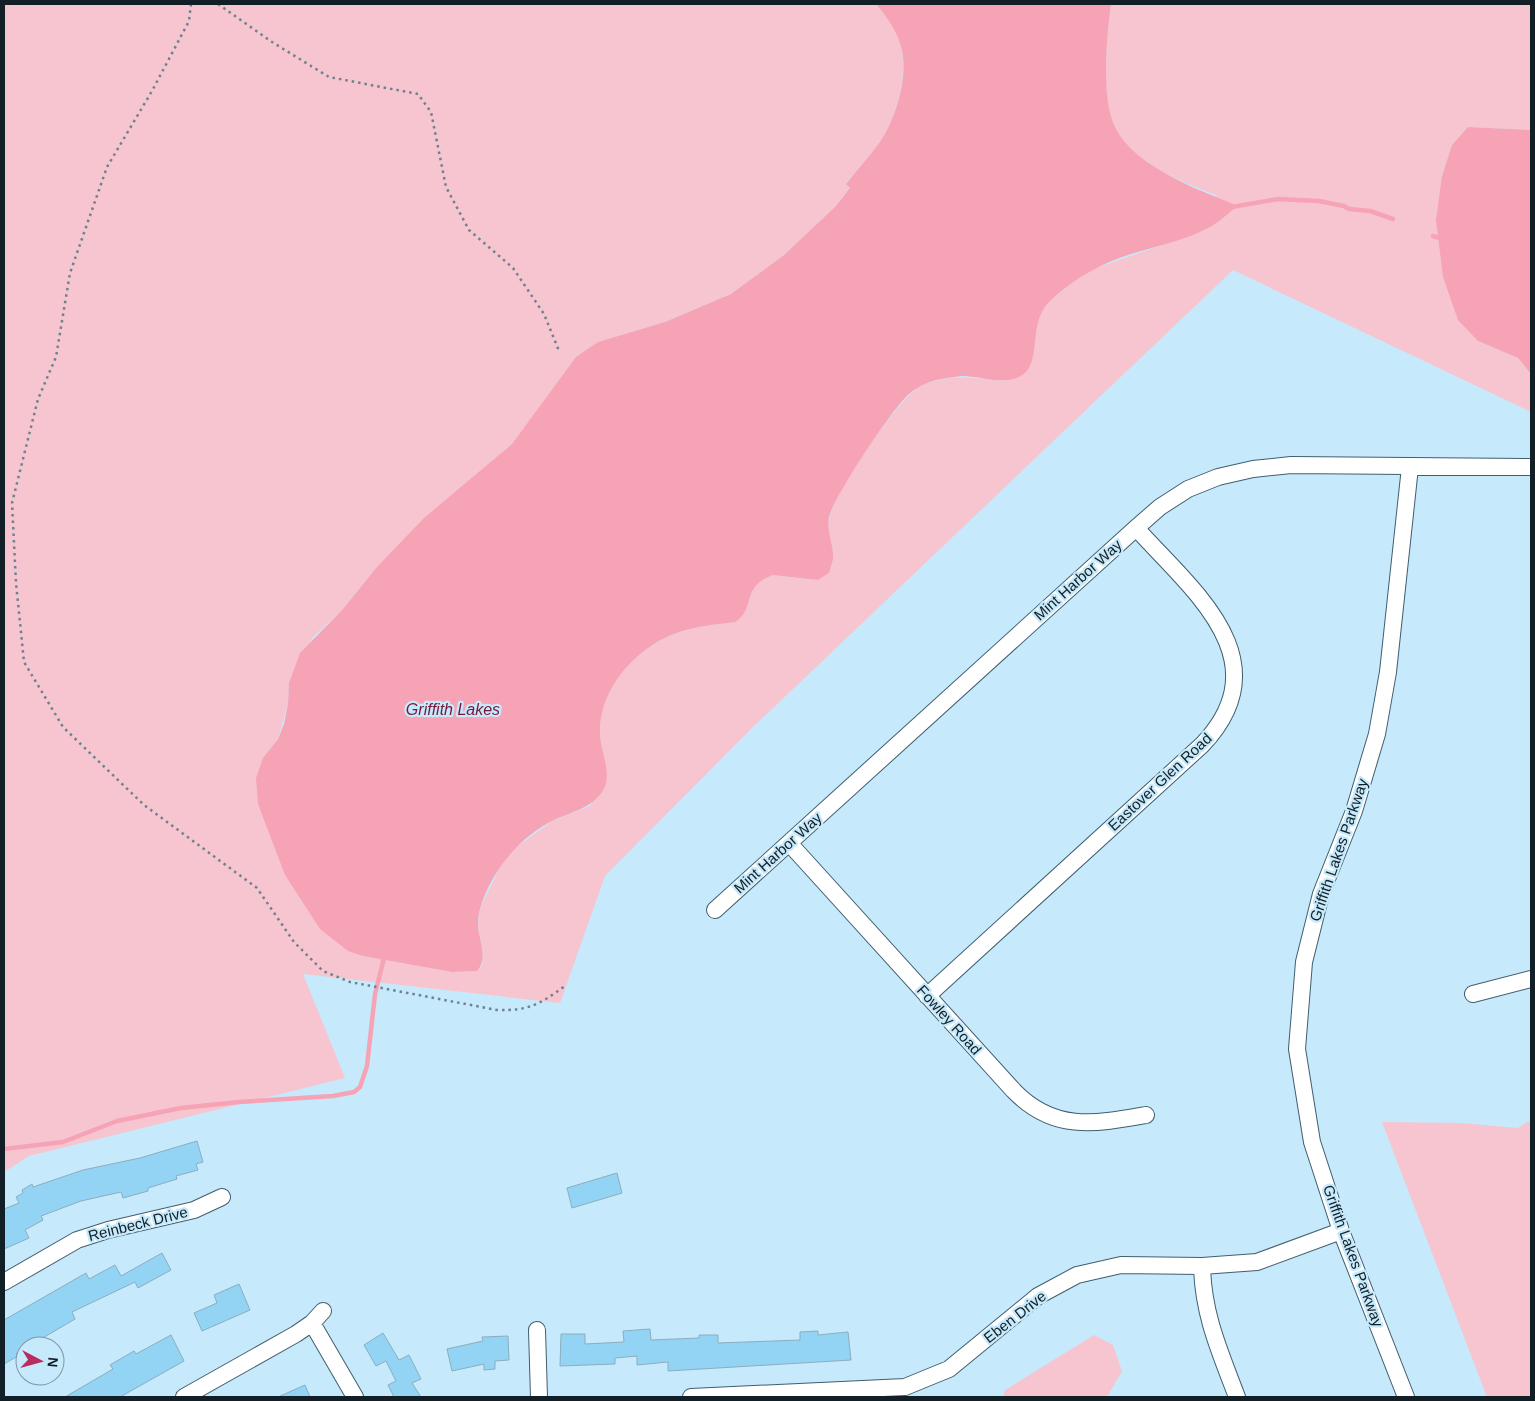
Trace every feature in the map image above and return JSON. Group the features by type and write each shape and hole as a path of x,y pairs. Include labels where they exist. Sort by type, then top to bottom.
{"street":[{"name":"Mint Harbor Way","path":"715,910 1136,528 1160,507 1188,489 1234,472 1291,465 1531,467"},
{"name":"Griffith Lakes Parkway","path":"1406,1397 1341,1231 1312,1142 1297,1049 1304,962 1321,894 1354,811 1377,734 1388,672 1410,467"},
{"name":"Eastover Glen Road","path":"927,996 1202,745 1224,714 1232,690 1233,665 1223,628 1208,608 1136,528"},
{"name":"Fowley Road","path":"789,843 1014,1091 1042,1112 1063,1120 1086,1123 1146,1115"},
{"path":"1473,994 1531,979"},
{"name":"Reinbeck Drive","path":"4,1282 77,1240 108,1230 194,1210 222,1197"},
{"name":"Eben Drive","path":"691,1397 905,1387 949,1369 1038,1296 1077,1275 1121,1265 1202,1266 1257,1262 1341,1231"},
{"path":"1202,1266 1203,1290 1208,1318 1237,1397"},
{"path":"184,1397 296,1334 318,1317 354,1397"},
{"path":"537,1330 539,1397"}],"path":[{"path":"191,4 189,21 152,92 107,167 70,273 56,357 38,399 12,503 16,583 24,662 62,728 144,805 257,888 294,942 324,971 350,982 497,1010 517,1011 537,1006 565,986"},
{"path":"218,4 272,42 329,77 418,94 431,112 446,186 469,230 512,268 544,314 559,351"}],"shaded area":[{"path":"4,4 876,4 897,34 903,58 903,70 900,96 896,109 880,142 846,183 850,188 836,206 784,255 731,294 665,322 598,342 512,444 377,567 343,609 312,638 289,683 288,704 278,739 263,758 363,956 452,972 477,971 482,966 483,956 478,924 480,908 503,861 518,846 552,821 590,806 607,776 600,735 601,716 606,699 615,682 627,667 656,643 673,634 701,626 735,622 742,617 756,586 773,575 818,580 826,531 835,504 856,467 884,425 911,393 921,386 941,379 973,378 1004,381 1033,358 1035,327 1039,314 1048,302 1071,284 1093,269 1200,232 1225,217 1216,195 1174,178 1146,161 1123,141 1115,129 1110,116 1106,85 1111,4 1531,4 1531,130 1468,127 1452,145 1442,176 1478,341 1518,358 1531,374 1531,412 1233,270 752,728 605,876 560,1003 303,974 345,1078 29,1156 4,1172"},
{"path":"1531,1120 1531,1397 1487,1397 1382,1122 1461,1123 1518,1128"},
{"path":"1094,1335 1113,1345 1122,1371 1107,1397 1003,1397 1005,1390"}],"water":[{"name":"Griffith Lakes","path":"876,4 1111,4 1106,85 1111,117 1116,129 1137,154 1155,167 1190,186 1237,206 1205,230 1174,242 1119,258 1065,288 1043,310 1036,332 1031,364 1027,371 1019,377 991,380 962,376 936,380 918,387 901,402 890,416 852,473 833,507 828,522 833,554 829,573 818,580 773,575 756,586 742,617 735,622 701,626 673,634 641,653 627,666 607,697 602,715 600,733 607,778 602,792 592,802 544,825 534,832 517,847 495,874 479,913 478,929 483,954 477,971 452,972 363,956 348,951 320,929 285,875 258,804 256,778 263,758 278,739 284,724 288,704 289,683 300,653 343,609 377,567 424,518 512,444 576,357 598,342 665,322 731,294 784,255 836,206 850,188 846,184 886,132 892,120 903,80 903,55 900,43 890,22"},
{"path":"1468,127 1531,130 1531,374 1518,358 1478,341 1458,320 1443,277 1436,220 1442,176 1452,145"}],"building":[{"path":"197,1141 203,1162 196,1164 198,1170 176,1176 177,1179 148,1188 148,1191 123,1198 121,1192 81,1201 41,1216 43,1220 25,1230 29,1238 4,1249 4,1209 19,1203 16,1197 23,1193 22,1190 32,1184 33,1187 83,1170 140,1158"},
{"path":"617,1173 622,1193 572,1208 567,1188"},
{"path":"162,1253 171,1270 138,1288 135,1282 72,1312 75,1319 46,1336 15,1336 15,1358 4,1364 4,1320 86,1273 89,1279 115,1265 121,1276"},
{"path":"239,1284 250,1310 202,1331 194,1313 217,1303 214,1295"},
{"path":"650,1329 651,1340 699,1338 699,1335 718,1335 718,1343 800,1340 800,1332 818,1331 818,1335 848,1332 851,1360 668,1371 668,1362 637,1365 637,1356 615,1358 615,1364 560,1366 561,1334 585,1334 585,1344 624,1342 623,1331"},
{"path":"383,1333 399,1360 409,1355 421,1379 412,1383 421,1397 394,1397 388,1385 396,1381 386,1361 376,1366 364,1345"},
{"path":"171,1335 184,1361 120,1397 65,1397 113,1369 110,1365 134,1351 136,1354"},
{"path":"508,1336 509,1360 495,1361 495,1369 484,1370 484,1364 452,1371 447,1349 483,1341 482,1337"},
{"path":"305,1385 310,1397 278,1397"}],"waterway":[{"path":"1232,207 1278,199 1319,201 1344,206 1349,209 1370,211 1393,219"},
{"path":"1433,236 1443,239"},
{"path":"4,1149 63,1142 117,1121 181,1108 333,1096 354,1092 360,1087 367,1066 375,994 384,958 389,957"}]}
